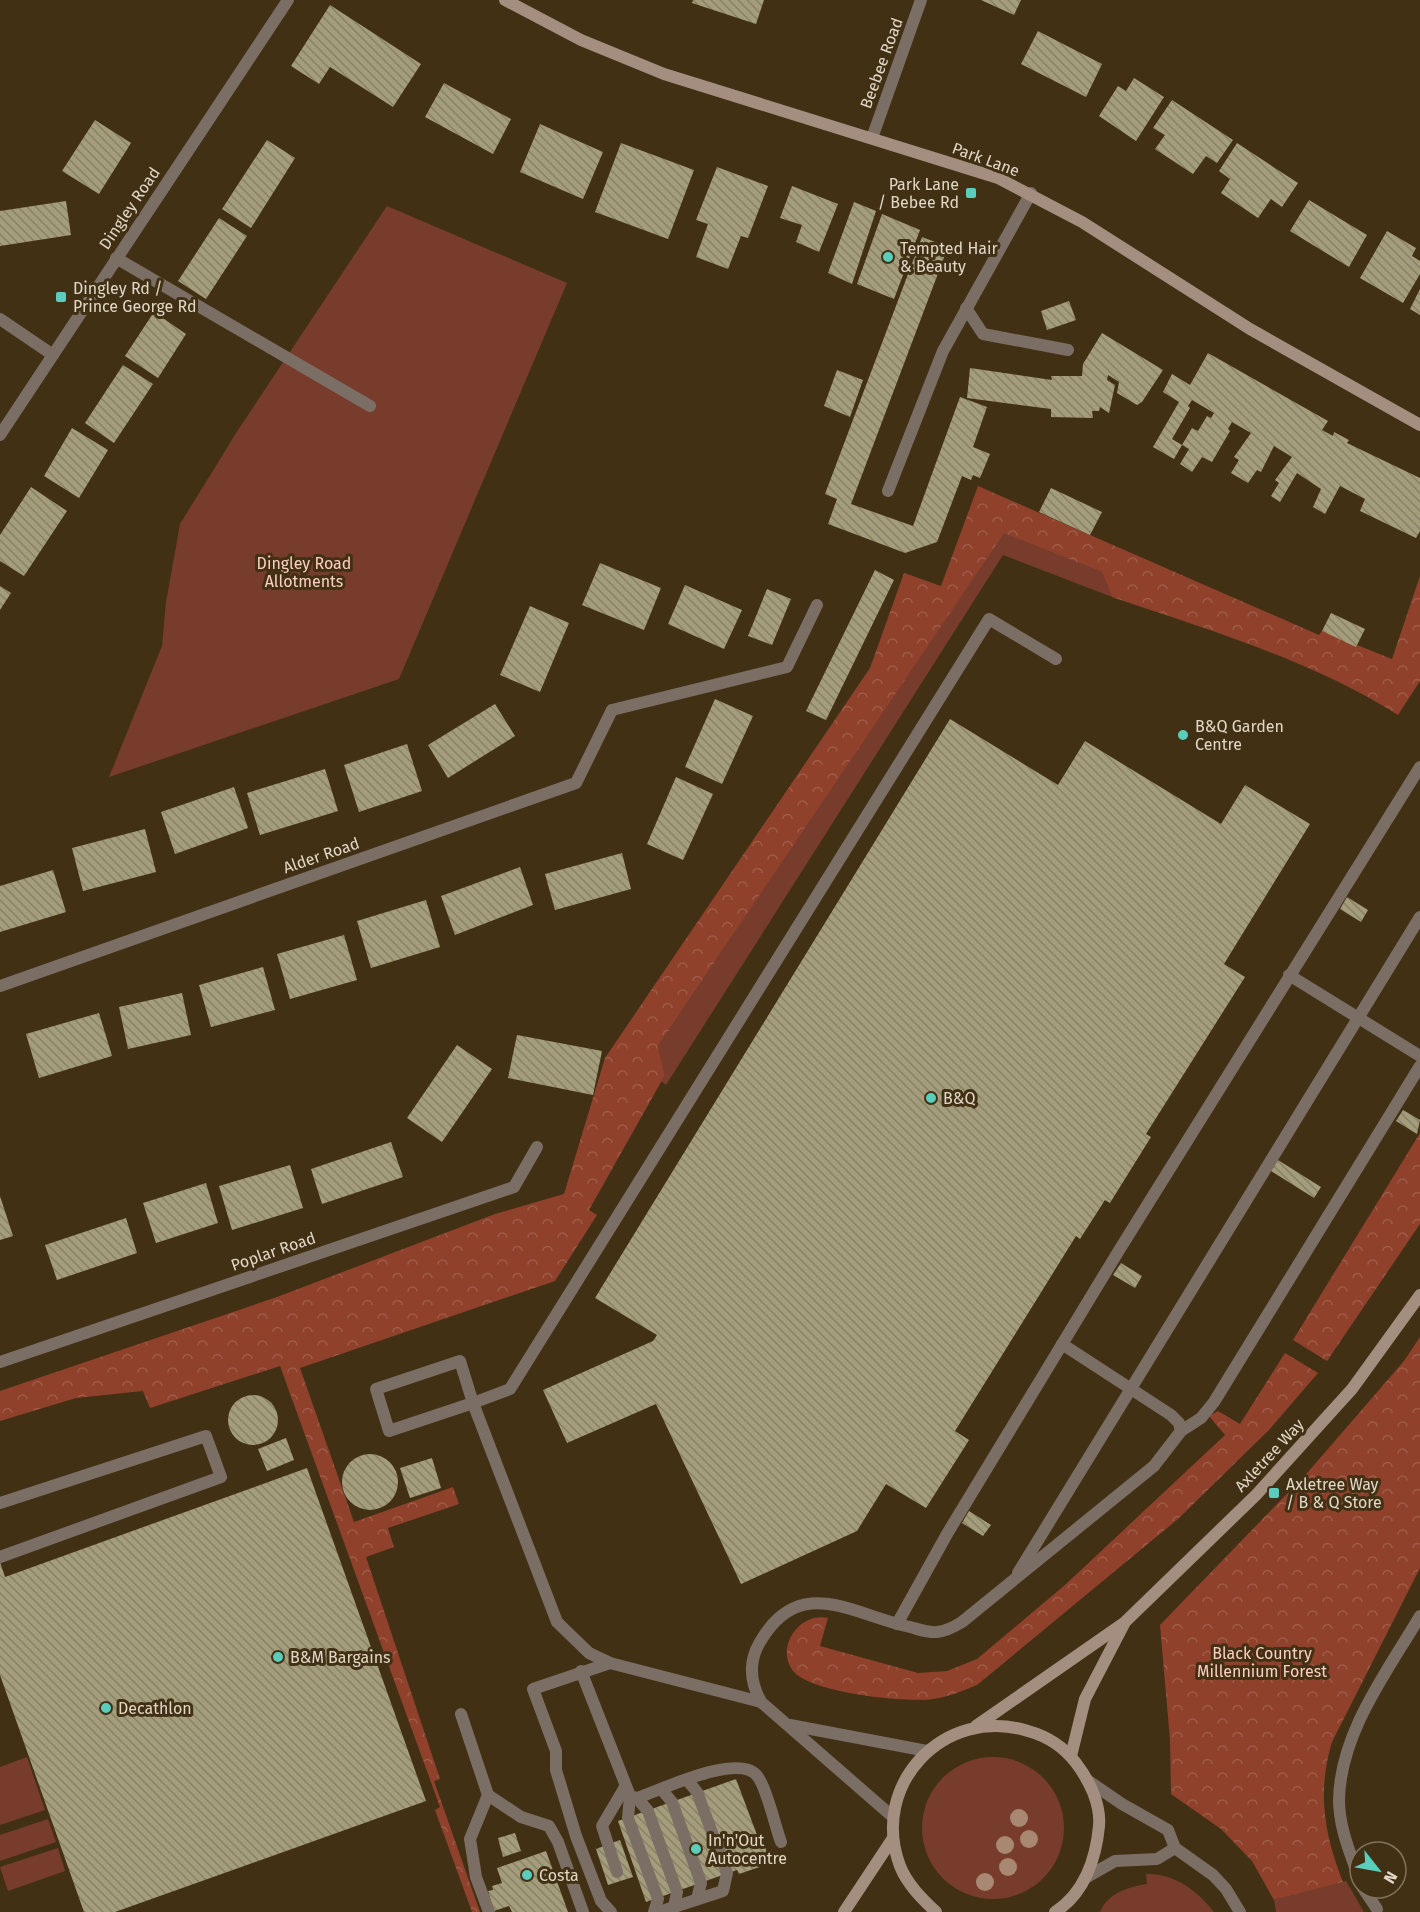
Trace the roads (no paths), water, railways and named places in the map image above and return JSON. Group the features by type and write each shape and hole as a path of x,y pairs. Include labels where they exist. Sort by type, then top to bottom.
{"street":[{"name":"Dingley Road","path":"0,435 288,0"},
{"name":"Park Lane","path":"505,0 581,40 664,74 998,178 1082,222 1250,329 1420,426"},
{"name":"Beebee Road","path":"872,138 921,0"},
{"path":"888,491 943,351 1031,194"},
{"path":"116,258 370,406"},
{"path":"966,308 983,334 1068,350"},
{"path":"0,319 53,355"},
{"name":"Alder Road","path":"0,986 576,783 612,710 787,667 816,605"},
{"path":"761,1702 610,1663 589,1653 557,1623 473,1403 460,1361 376,1389 389,1431 473,1403 510,1389 989,619 1056,659"},
{"path":"897,1624 947,1534 1062,1344 1420,767"},
{"path":"1014,1580 1420,917"},
{"path":"1289,975 1420,1056"},
{"path":"893,1817 761,1702 753,1687 752,1660 766,1630 782,1614 798,1606 832,1603 897,1624 934,1633 947,1630 962,1622 1154,1466 1181,1431 1201,1418 1214,1402 1420,1066"},
{"name":"Poplar Road","path":"0,1362 514,1187 537,1147"},
{"name":"Axletree Way","path":"976,1726 1124,1623 1256,1495 1344,1398 1420,1295"},
{"path":"1062,1344 1171,1415 1179,1423 1181,1431"},
{"path":"0,1503 206,1436 221,1478 0,1557"},
{"path":"1348,1848 1339,1804 1350,1744 1363,1712 1420,1616"},
{"name":"Axletree Way","path":"1071,1756 1085,1699 1124,1623"},
{"path":"610,1663 533,1689 556,1751 556,1770 576,1836 601,1901 611,1912"},
{"path":"581,1671 630,1794 628,1818 658,1899 654,1912"},
{"path":"460,1714 488,1795 520,1817 549,1826 558,1842 583,1912"},
{"path":"788,1725 927,1751"},
{"path":"936,1912 915,1892 900,1866 893,1838 893,1817 899,1793 910,1770 927,1751 950,1735 976,1726 1011,1725 1044,1736 1071,1756 1094,1794 1099,1822 1097,1850 1087,1877"},
{"path":"617,1872 602,1826 630,1794 662,1790 732,1767 745,1768 758,1776 781,1842"},
{"path":"659,1912 723,1891 728,1873 697,1792 687,1780"},
{"path":"1087,1780 1122,1804 1168,1830 1175,1848 1213,1875 1226,1889 1240,1912"},
{"path":"662,1790 672,1802 701,1883 698,1899"},
{"path":"630,1794 648,1810 677,1892 674,1907"},
{"path":"488,1795 470,1839 476,1876 489,1912"},
{"path":"844,1912 893,1838"},
{"path":"1057,1912 1087,1877 1115,1861 1157,1859 1175,1848"},
{"path":"1371,1900 1377,1909"}],"place":[{"name":"Park Lane / Bebee Rd","path":"971,193"},
{"name":"Tempted Hair & Beauty","path":"888,257"},
{"name":"Dingley Rd / Prince George Rd","path":"61,297"},
{"name":"B&Q Garden Centre","path":"1183,735"},
{"name":"B&Q","path":"931,1098"},
{"name":"Axletree Way / B & Q Store","path":"1274,1493"},
{"name":"B&M Bargains","path":"278,1657"},
{"name":"Decathlon","path":"106,1708"},
{"name":"In'n'Out Autocentre","path":"696,1849"},
{"name":"Costa","path":"527,1875"}],"park label":[{"name":"Dingley Road Allotments","path":"304,572"},
{"name":"Black Country Millennium Forest","path":"1262,1662"}]}
